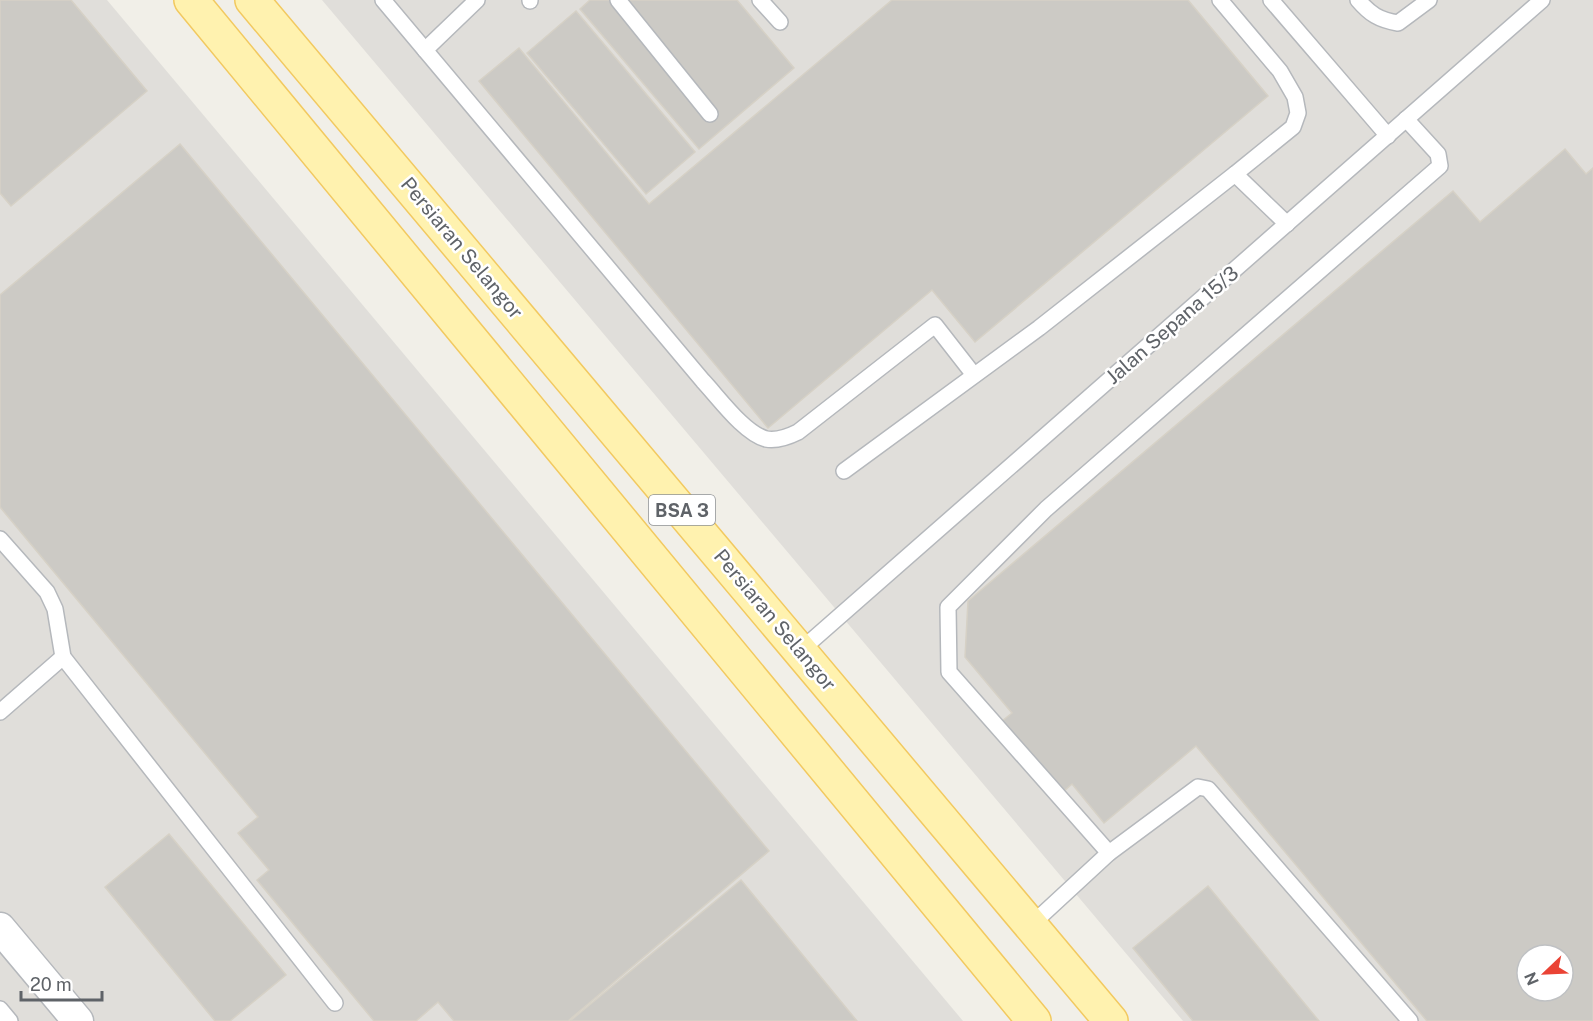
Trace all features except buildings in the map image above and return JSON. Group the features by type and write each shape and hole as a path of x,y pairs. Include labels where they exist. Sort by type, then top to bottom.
{"main road":[{"name":"BSA 3","path":"190,0 1034,1021"},
{"name":"Persiaran Selangor","path":"252,0 1111,1021"}],"street":[{"path":"0,928 78,1021"}],"lane":[{"path":"383,0 695,372 750,432 766,439 784,438 798,432 934,325 974,375"},
{"path":"425,50 477,0"},
{"path":"618,0 710,114"},
{"path":"760,0 780,22"},
{"path":"844,471 1039,328 1293,127 1298,113 1295,97 1280,71 1220,0"},
{"path":"1271,0 1388,136"},
{"path":"1358,0 1371,14 1384,21 1398,23 1429,0"},
{"name":"Jalan Sepana 15/3","path":"801,650 1542,0"},
{"path":"1109,853 949,672 948,607 1046,508 1440,166 1438,154 1406,119"},
{"path":"1235,174 1287,224"},
{"path":"0,539 47,592 55,609 63,657 335,1003"},
{"path":"0,712 63,657"},
{"path":"1031,925 1109,853 1198,786 1208,789 1410,1021"},
{"path":"0,1009 10,1021"}],"shaded area":[{"path":"0,0 107,0 963,1021 0,1021"},
{"path":"322,0 1593,0 1593,1021 1183,1021"}]}
